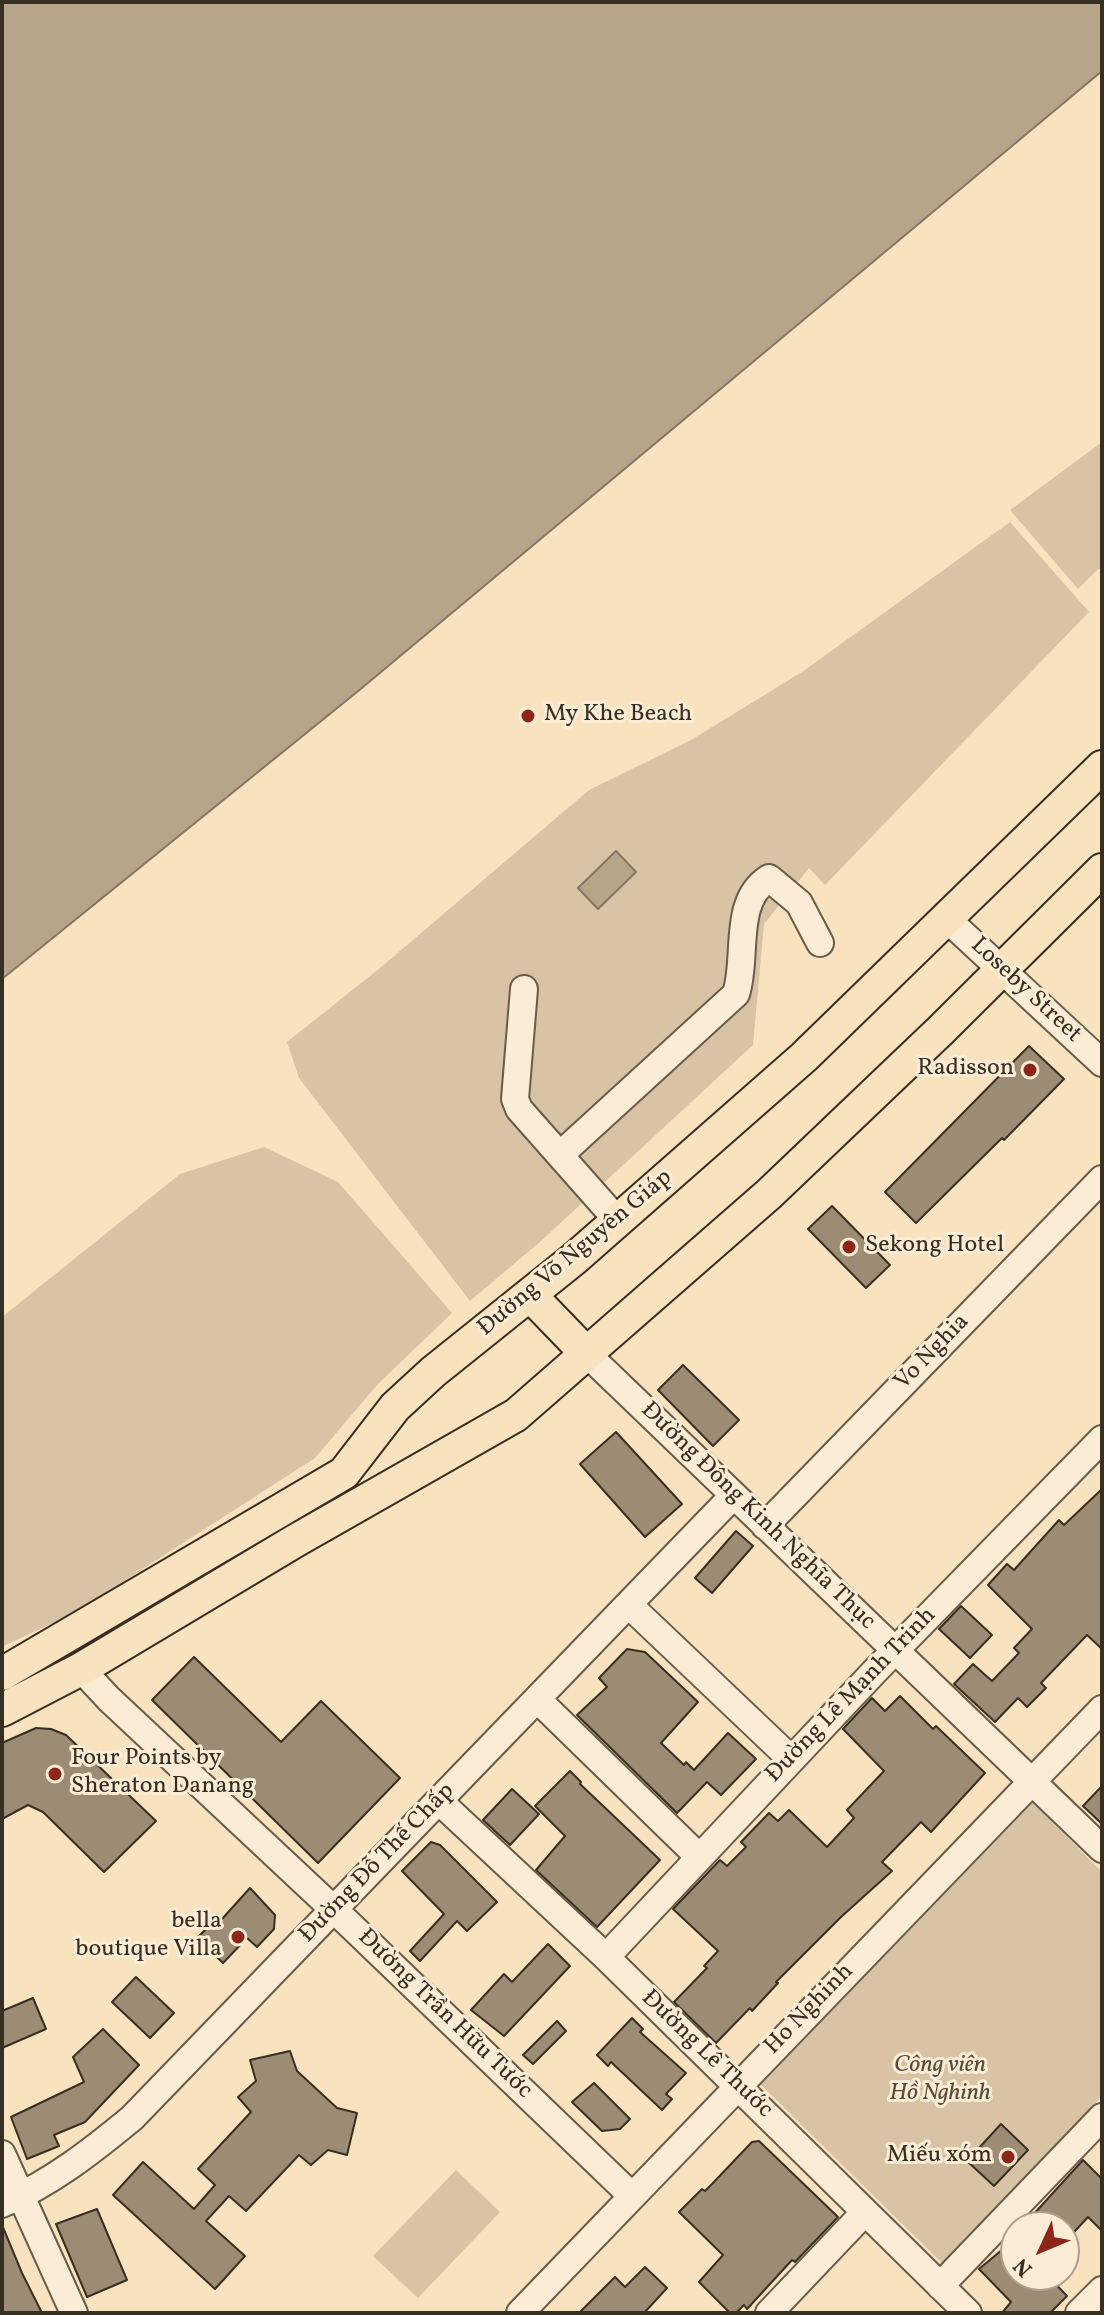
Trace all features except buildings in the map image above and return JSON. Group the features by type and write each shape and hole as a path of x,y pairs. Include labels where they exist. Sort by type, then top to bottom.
{"main road":[{"name":"Đường Võ Nguyên Giáp","path":"2,1674 344,1473 395,1407 433,1372 531,1296 804,1057 1102,767"},
{"path":"2,1710 81,1669 295,1541 516,1415 769,1194 1102,870"},
{"path":"531,1296 586,1353"},
{"path":"63,1640 81,1669"}],"street":[{"path":"561,1154 736,994 741,978 747,907 757,886 769,878 799,903 820,943"},
{"name":"Loseby Street","path":"947,919 1102,1063"},
{"path":"524,989 515,1099 525,1117 618,1221"},
{"name":"Vo Nghia","path":"765,1526 1102,1179"},
{"name":"Đường Đông Kinh Nghĩa Thục","path":"586,1353 1102,1849"},
{"name":"Đường Lê Mạnh Trinh","path":"606,1957 896,1649 1102,1439"},
{"name":"Đường Đỗ Thế Chấp","path":"11,2200 84,2157 132,2118 733,1496"},
{"path":"629,1605 791,1759"},
{"name":"Đường Trần Hữu Tước","path":"81,1669 632,2196"},
{"path":"537,1699 698,1856"},
{"name":"Ho Nghinh","path":"520,2313 1102,1709"},
{"name":"Đường Lê Thước","path":"440,1802 606,1957 968,2313"},
{"path":"940,2286 1102,2117"},
{"path":"2,2154 11,2200 74,2313"},
{"path":"770,2313 865,2212"},
{"path":"1079,2313 1102,2290"}],"green space":[{"path":"1102,442 1102,569 1098,569 1078,589 1010,510"},
{"path":"1010,522 1089,612 825,885 809,868 764,924 753,1045 541,1241 470,1301 299,1078 287,1042 380,968 589,790 691,740 802,672"},
{"path":"264,1147 338,1182 452,1313 377,1385 315,1458 76,1612 2,1647 2,1317 180,1174"},
{"name":"Công viên Hồ Nghinh","path":"1032,1802 1102,1872 1102,2096 942,2263 759,2083"},
{"path":"456,2170 500,2212 418,2298 373,2256"}],"shaded area":[{"path":"2,2 1102,2 1102,71 357,692 2,979"},
{"path":"616,851 636,872 598,909 578,888"}],"place":[{"name":"My Khe Beach","path":"528,716"},
{"name":"Radisson","path":"1030,1070"},
{"name":"Sekong Hotel","path":"849,1247"},
{"name":"Four Points by Sheraton Danang","path":"55,1774"},
{"name":"bella boutique Villa","path":"238,1937"},
{"name":"Miếu xóm","path":"1008,2157"}]}
